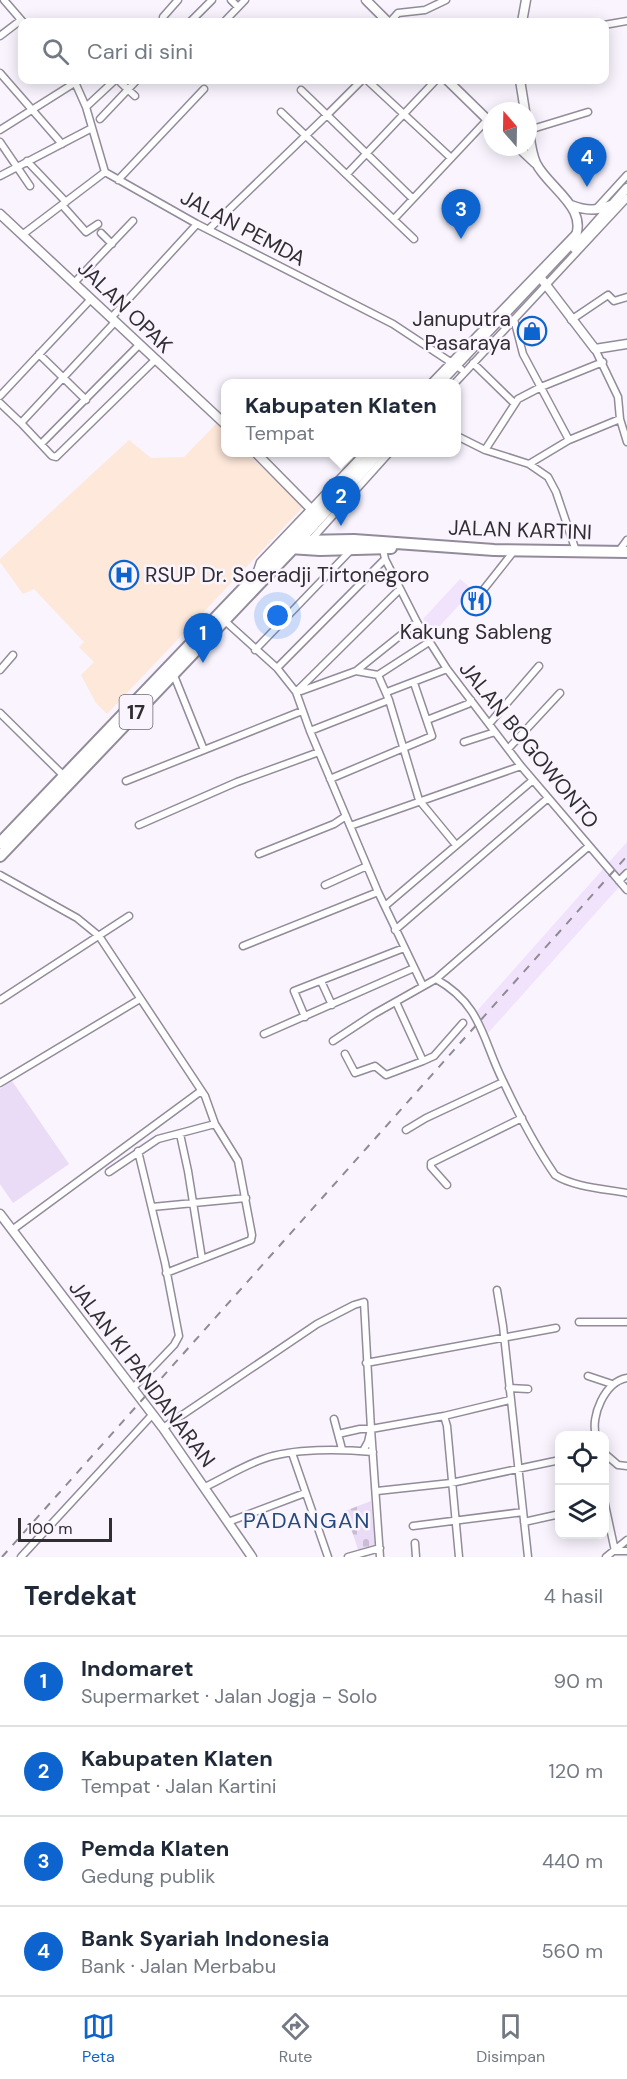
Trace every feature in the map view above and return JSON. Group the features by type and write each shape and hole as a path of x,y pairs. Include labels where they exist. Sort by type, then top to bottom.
{"highway":[{"name":"JALAN KARTINI","path":"298,545 333,540 514,551 623,552"},
{"name":"JALAN KARTINI","path":"298,545 384,554 412,546"},
{"name":"17","path":"0,843 171,671 256,574 298,545"},
{"name":"17","path":"171,671 225,621 298,545"},
{"name":"17","path":"0,856 67,778"}],"main road":[{"path":"366,0 385,18"},
{"path":"523,18 526,0"},
{"path":"451,84 483,116"},
{"path":"521,84 524,102"},
{"path":"528,156 571,205 577,221 578,231 573,242 543,281"},
{"path":"534,156 536,164"},
{"path":"443,379 543,281 627,188"},
{"path":"571,205 594,210 612,205"},
{"name":"JALAN OPAK","path":"0,214 221,422"},
{"path":"543,281 595,349 627,344"},
{"path":"449,379 456,365"},
{"path":"259,457 315,514"},
{"path":"298,545 315,514 372,457"},
{"name":"JALAN KI PANDANARAN","path":"0,1214 163,1428 252,1557"}],"street":[{"path":"4,0 19,18"},
{"path":"163,18 178,0"},
{"path":"194,18 212,0"},
{"path":"231,0 238,7"},
{"path":"228,18 244,0"},
{"path":"393,18 398,13 419,12 446,0"},
{"path":"609,24 627,21"},
{"path":"0,36 18,24"},
{"path":"0,73 62,144"},
{"path":"0,130 70,84"},
{"path":"22,235 105,172 86,108 76,84"},
{"path":"86,108 114,84"},
{"path":"122,84 135,96"},
{"path":"100,119 133,84"},
{"path":"208,229 293,146 307,136 358,84"},
{"path":"371,84 450,158"},
{"path":"347,174 432,84"},
{"path":"118,180 204,89"},
{"path":"301,90 412,198"},
{"path":"281,112 414,239"},
{"path":"537,126 588,112"},
{"path":"0,176 92,128"},
{"path":"394,219 450,158 483,128"},
{"path":"0,142 30,186"},
{"path":"27,161 64,203 84,231 89,232 98,224"},
{"name":"JALAN PEMDA","path":"105,172 197,224 393,324 456,365"},
{"path":"594,210 627,176"},
{"path":"471,354 514,319 543,281 627,198"},
{"path":"74,283 133,221"},
{"path":"21,423 64,378 197,224"},
{"path":"457,379 471,354 578,231"},
{"path":"101,233 112,244"},
{"path":"571,320 608,295 614,302 627,297"},
{"path":"0,396 91,299"},
{"path":"514,319 523,354 569,440"},
{"path":"41,444 139,345"},
{"path":"595,349 618,397 620,419 627,442"},
{"path":"39,354 86,400"},
{"path":"471,354 514,403"},
{"path":"0,403 52,456 56,457 155,360"},
{"path":"485,450 514,403 522,396 603,362"},
{"path":"437,379 456,365"},
{"path":"529,464 569,440 620,419"},
{"path":"461,438 485,450 529,464 548,477 553,484 576,551"},
{"path":"298,545 372,457"},
{"path":"256,574 260,562 315,514 352,476"},
{"path":"623,552 627,540"},
{"path":"255,650 351,550"},
{"path":"480,594 514,551"},
{"path":"277,668 384,554"},
{"name":"JALAN BOGOWONTO","path":"384,554 417,622 447,669 521,766 627,890"},
{"path":"297,692 400,589"},
{"path":"225,621 277,668 297,692 310,731 378,892 423,986"},
{"path":"297,692 356,671 417,622"},
{"path":"356,671 378,675 429,642"},
{"path":"0,670 13,655"},
{"path":"489,724 539,666"},
{"path":"387,692 447,669"},
{"path":"171,671 204,750"},
{"path":"378,675 387,692 419,800 456,845"},
{"path":"330,779 432,735 414,683"},
{"path":"508,748 560,693"},
{"path":"310,731 389,700"},
{"path":"428,720 468,704 471,700"},
{"path":"126,781 302,711"},
{"path":"0,713 67,778"},
{"path":"464,742 495,732"},
{"path":"139,825 237,782 319,752"},
{"path":"351,826 419,800 521,766"},
{"path":"385,906 533,780"},
{"path":"395,930 548,798"},
{"path":"259,854 334,824 346,816"},
{"path":"333,1041 436,979 589,846"},
{"path":"326,885 367,866"},
{"path":"619,881 627,873"},
{"path":"0,875 76,918 99,936 210,1105 215,1124 238,1161 246,1198 251,1240 166,1273"},
{"path":"243,946 378,892"},
{"path":"0,1000 129,916"},
{"path":"305,1017 294,991 404,948"},
{"path":"264,1034 414,968"},
{"path":"436,979 456,992 477,1018 503,1082 555,1175 561,1179 627,1193"},
{"path":"321,981 332,1005"},
{"path":"0,1083 140,999"},
{"path":"396,1002 423,1061"},
{"path":"345,1054 355,1073 375,1065 386,1075 434,1056 463,1023"},
{"path":"406,1130 426,1118 503,1082"},
{"path":"12,1230 201,1091"},
{"path":"447,1185 431,1167 431,1163 522,1118"},
{"path":"109,1172 158,1139 215,1124"},
{"path":"180,1134 202,1259"},
{"path":"132,1389 178,1341 179,1336 138,1151"},
{"path":"152,1207 246,1198"},
{"path":"497,1290 528,1557"},
{"path":"163,1428 317,1324 363,1302 380,1557"},
{"path":"579,1322 627,1322"},
{"path":"366,1363 556,1328"},
{"path":"588,1376 609,1383 626,1377"},
{"path":"595,1431 594,1422 609,1383"},
{"path":"509,1388 528,1389"},
{"path":"338,1434 444,1416 510,1400"},
{"path":"21,1557 152,1415"},
{"path":"444,1416 447,1426 459,1557"},
{"path":"334,1419 342,1449"},
{"path":"363,1451 371,1430"},
{"path":"205,1487 261,1459 275,1455 342,1449 373,1452"},
{"path":"292,1453 328,1557"},
{"path":"609,1457 618,1465 627,1466"},
{"path":"376,1491 451,1483 555,1461"},
{"path":"228,1522 305,1493"},
{"path":"413,1526 523,1512"},
{"path":"524,1522 555,1515"},
{"path":"609,1522 615,1551"},
{"path":"606,1557 627,1540"},
{"path":"415,1543 416,1557"},
{"path":"348,1557 380,1548"},
{"path":"615,1551 627,1551"}],"shaded area":[{"name":"RSUP Dr. Soeradji Tirtonegoro","path":"217,423 221,428 221,457 251,457 303,507 107,714 96,703 81,675 94,662 79,647 84,642 34,589 23,594 0,559 129,440 151,458 184,457"},
{"path":"460,579 473,590 435,631 423,619"},
{"path":"627,842 627,869 616,882 619,887 488,1033 477,1011"}],"green space":[{"path":"12,1081 69,1164 13,1203 0,1184 0,1089"},
{"path":"371,1501 375,1548 359,1552 345,1511"}],"railway":[{"path":"2,1557 627,856"}],"place":[{"name":"Bank Syariah Indonesia","path":"587,187"},
{"name":"Pemda Klaten","path":"461,239"},
{"name":"Januputra Pasaraya","path":"532,331"},
{"name":"Kabupaten Klaten","path":"341,526"},
{"name":"RSUP Dr. Soeradji Tirtonegoro","path":"124,575"},
{"name":"Kakung Sableng","path":"476,601"},
{"name":"Indomaret","path":"203,663"}],"district":[{"name":"PADANGAN","path":"307,1520"}]}
